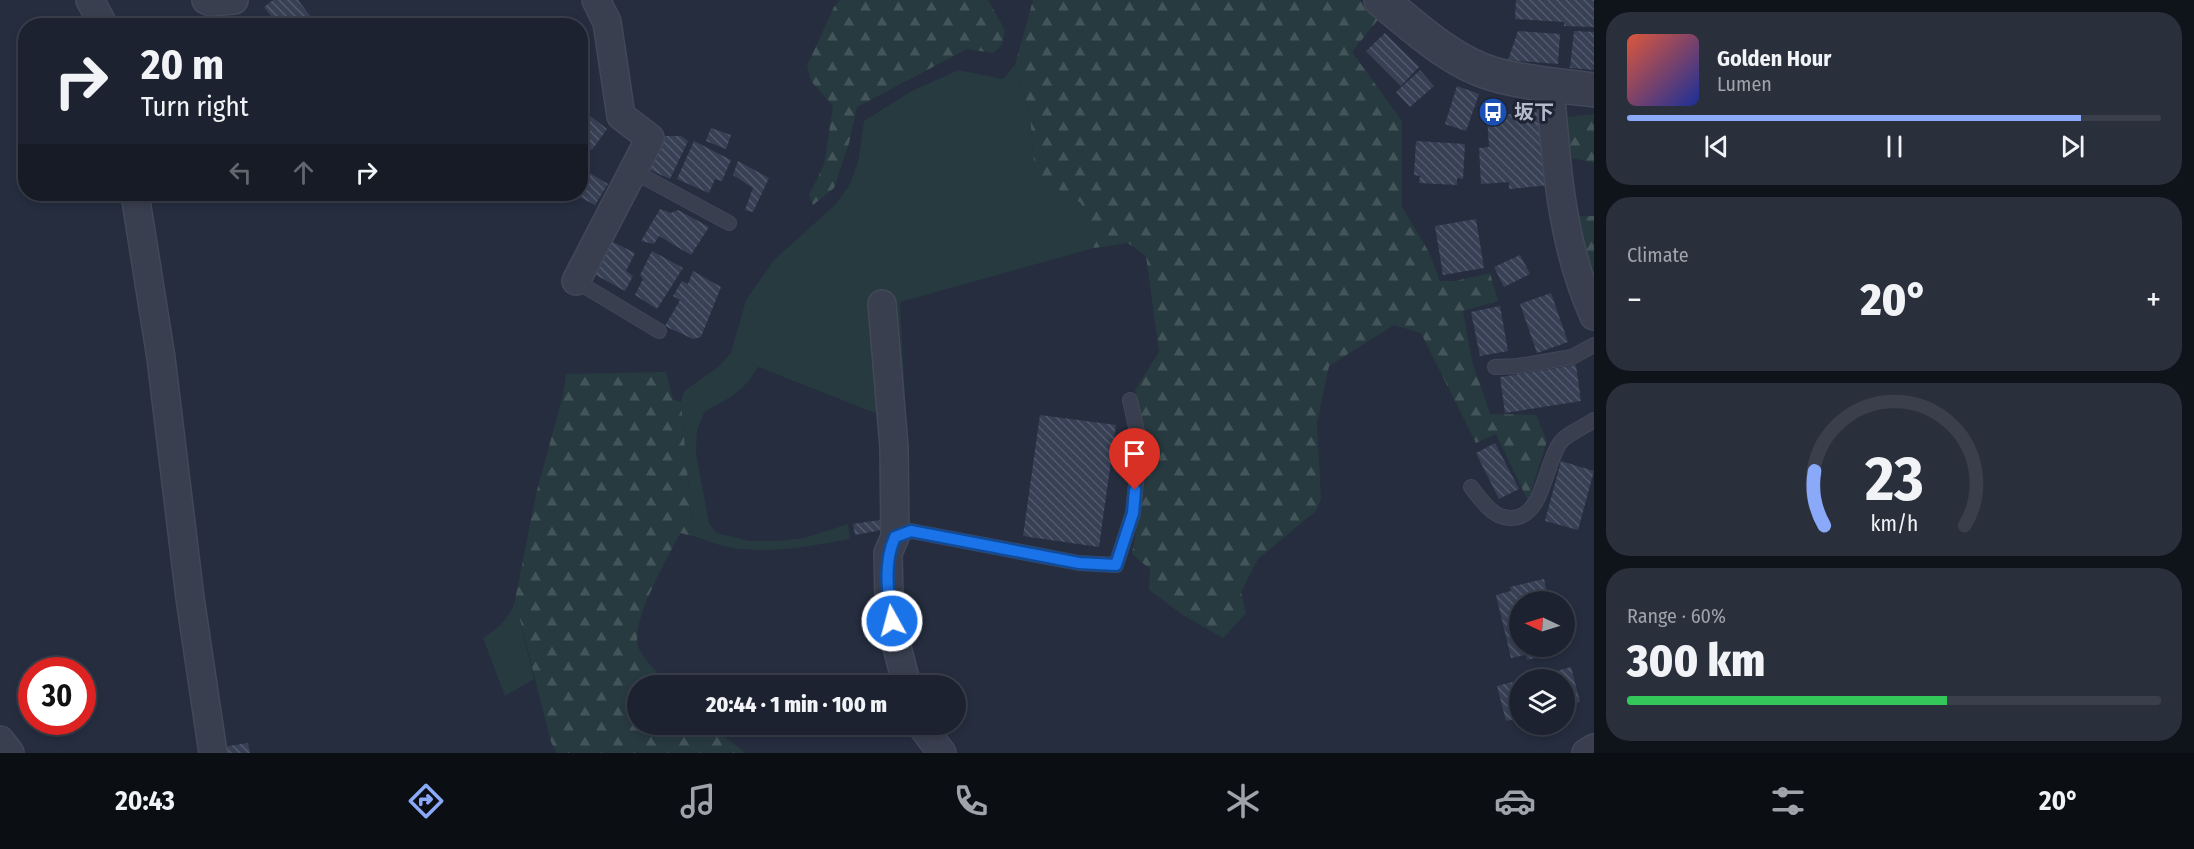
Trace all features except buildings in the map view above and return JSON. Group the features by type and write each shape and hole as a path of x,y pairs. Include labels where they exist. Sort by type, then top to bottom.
{"street":[{"path":"90,0 100,18"},
{"path":"206,0 211,2 234,0"},
{"path":"576,281 650,138 621,116 607,22 596,0"},
{"path":"1381,0 1426,36 1474,67 1493,74 1594,90"},
{"path":"1550,84 1560,198 1569,242 1594,316"},
{"path":"136,201 161,358 190,598 213,753"},
{"path":"882,304 894,447 895,537 888,552 889,599 904,675"},
{"path":"928,735 942,753"},
{"path":"0,740 10,753"},
{"path":"1586,753 1594,748"}],"lane":[{"path":"633,171 729,223"},
{"path":"576,281 659,331"},
{"path":"1494,367 1518,366 1572,357 1594,345"},
{"path":"895,537 911,531 1079,563 1116,565 1133,513 1140,445 1130,400"},
{"path":"1471,487 1489,509 1502,518 1526,515 1536,503 1552,457 1561,441 1594,420"}],"green space":[{"path":"840,0 988,0 1005,30 1002,45 993,53 967,49 857,107 849,143 834,188 813,205 809,195 824,165 833,106 811,81 807,66 834,7"},
{"path":"1033,0 1359,0 1380,17 1352,52 1402,121 1402,207 1430,254 1440,281 1456,281 1490,273 1498,301 1463,311 1472,361 1490,414 1536,415 1547,441 1528,501 1496,434 1476,443 1421,333 1394,325 1329,366 1317,423 1321,499 1316,511 1258,559 1241,592 1246,613 1223,638 1183,615 1149,590 1150,569 1132,554 1146,476 1144,429 1135,390 1159,352 1146,256 1128,243 1094,248 1081,203 1035,175 1030,115 1015,65"},
{"path":"1015,65 1030,115 1035,175 1081,203 1094,248 900,302 905,396 903,424 758,367 736,394 705,411 697,430 696,453 709,523 717,533 749,541 804,538 848,524 850,539 792,548 748,550 728,547 693,536 681,402 684,391 718,367 731,353 746,300 774,260 836,204 849,186 858,162 864,121 910,92 958,70 1003,79"},
{"path":"1594,114 1594,163 1563,156 1561,118"},
{"path":"1572,216 1594,216 1594,287"},
{"path":"666,372 673,400 681,402 693,536 680,533 652,589 640,620 637,634 638,646 643,656 660,675 627,675 627,735 722,735 746,753 557,753 551,742 515,600 536,494 563,395 566,374"},
{"path":"515,600 534,679 505,696 483,638 503,622"}],"place":[{"name":"坂下","path":"1493,112"}],"route":[{"path":"892,621 888,552 895,537 911,531 1079,563 1116,565 1133,513 1135,490"}]}
